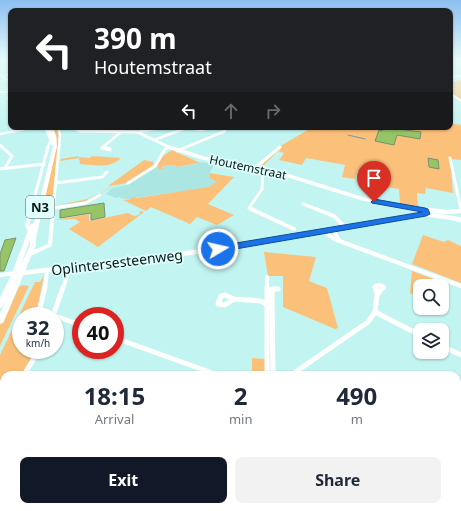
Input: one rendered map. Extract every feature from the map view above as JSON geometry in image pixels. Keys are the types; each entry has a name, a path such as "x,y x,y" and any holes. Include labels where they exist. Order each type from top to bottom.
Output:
{"main road":[{"name":"N3","path":"0,321 18,273 30,231 36,216 53,145 47,130"},
{"name":"N3","path":"0,305 29,254 54,146 54,136 51,130"}],"street":[{"path":"0,134 20,130"},
{"path":"29,254 50,245 60,135 59,130"},
{"name":"Houtemstraat","path":"81,130 137,132 177,150 216,161 286,174 362,199 426,212 439,217 461,211"},
{"path":"137,132 141,130"},
{"path":"154,140 181,130"},
{"path":"177,150 224,130"},
{"path":"103,147 123,131"},
{"path":"30,231 27,226 49,142 51,140"},
{"path":"0,145 12,156 5,168"},
{"path":"128,183 155,166 165,150 169,147"},
{"path":"255,168 280,147"},
{"path":"450,158 461,211"},
{"path":"0,169 44,164"},
{"path":"263,169 262,188 249,208 294,229"},
{"path":"56,183 102,177 107,172"},
{"path":"54,208 85,203 100,195"},
{"path":"303,204 334,216 346,228"},
{"name":"Oplintersesteenweg","path":"18,273 47,271 211,250 325,232 426,212"},
{"path":"38,216 53,214"},
{"path":"447,214 461,220"},
{"path":"333,230 339,240"},
{"path":"325,232 328,236 461,286"},
{"path":"57,307 70,268"},
{"path":"40,307 46,284 47,271"},
{"path":"0,275 18,273"},
{"path":"267,277 267,371"},
{"path":"273,371 272,289 278,289"},
{"path":"297,371 368,322 375,312 377,295"},
{"path":"234,299 261,301 267,305"},
{"path":"375,312 413,331"},
{"path":"124,341 207,371"},
{"path":"449,349 461,355"},
{"path":"26,371 34,359"}],"shaded area":[{"path":"453,83 461,83 461,100 453,95"},
{"path":"453,124 461,125 461,160 450,159 453,193 426,188 425,194 417,193 418,207 400,204 399,189 372,185 375,175 357,171 355,179 342,177 345,165 306,158 302,165 279,160 284,153 278,151 262,167 259,167 277,150 275,149 308,130 453,130"},
{"path":"54,130 58,130 59,143 51,212 48,214 41,213 57,139"},
{"path":"172,150 199,163 176,167 174,165 163,166 162,168 164,169 159,169 157,166 163,156"},
{"path":"78,156 90,158 92,156 121,158 112,164 102,166 80,164 79,158 60,161 61,159"},
{"path":"144,160 154,162 152,165 156,162 152,167 126,183 111,187 89,201 110,187 120,184 108,186"},
{"path":"198,162 214,164 209,174 210,178 216,180 216,183 205,188 128,200 118,197 116,198 106,194 112,188 127,185 157,167 163,169 163,166 174,165 176,167 198,164"},
{"path":"209,173 234,177 208,204 234,215 217,225 197,217 190,224 151,207 146,211 123,200 129,200 132,197 137,198 208,187 217,182 210,178"},
{"path":"100,193 89,201 57,205 88,199"},
{"path":"140,211 144,212 98,247 69,229 80,222 75,219 55,220 89,214 89,221 128,213 134,216 139,215"},
{"path":"423,235 444,242 448,240 461,246 461,283 412,264"},
{"path":"264,252 316,257 309,281 327,288 338,328 335,329 283,307 283,276 268,276"},
{"path":"412,271 434,279 413,279 413,294 410,293"},
{"path":"44,275 38,307 23,307 35,282 40,282"},
{"path":"23,285 29,286 19,307 12,307 12,321 0,346 0,324 7,314 19,287"},
{"path":"12,330 12,359 31,359 23,371 0,371 0,355"},
{"path":"252,358 265,359 265,371 252,371"}],"building":[{"path":"379,130 406,130 421,132 420,139 397,135 394,145 375,141"},
{"path":"428,158 438,160 439,169 429,167"},
{"path":"104,203 105,217 91,220 91,213 60,218 60,210"},
{"path":"16,238 4,271 0,271 0,254 5,240"}],"waterway":[{"path":"348,135 365,139"}],"route":[{"path":"218,249 426,214 425,211 422,210 374,202"}]}
